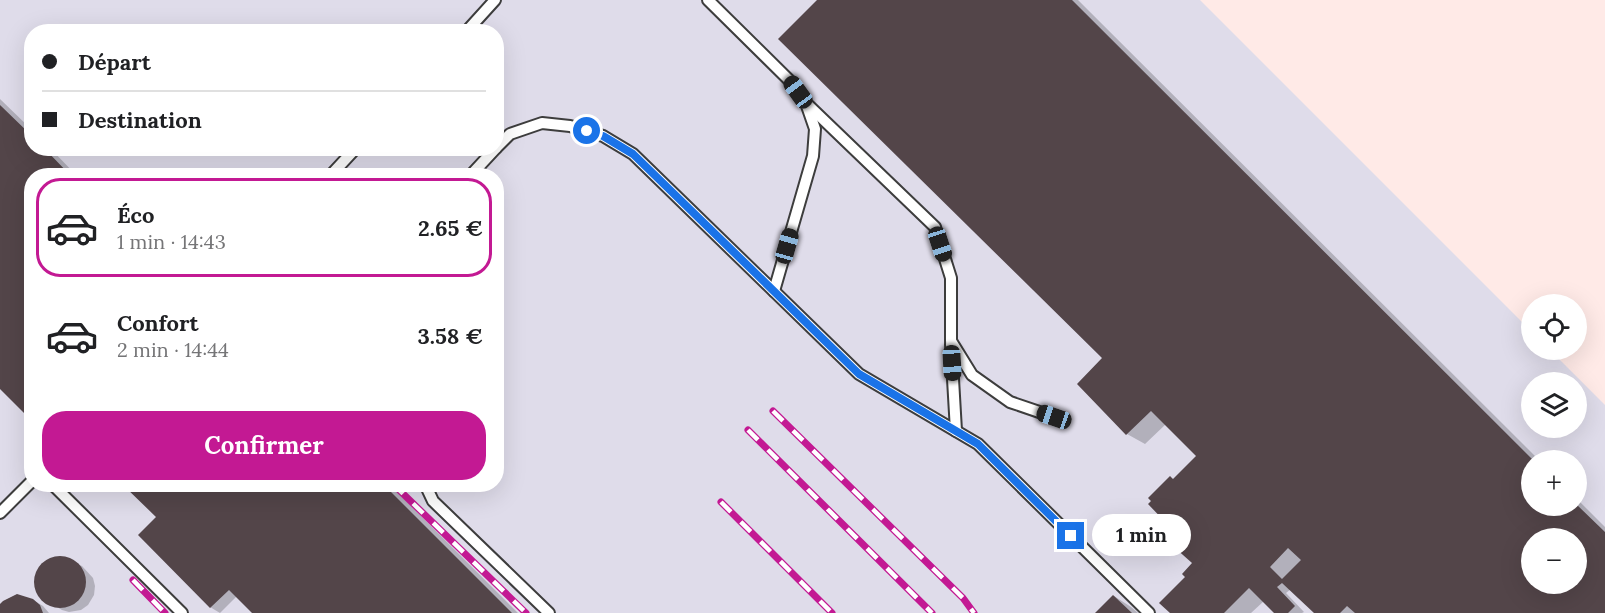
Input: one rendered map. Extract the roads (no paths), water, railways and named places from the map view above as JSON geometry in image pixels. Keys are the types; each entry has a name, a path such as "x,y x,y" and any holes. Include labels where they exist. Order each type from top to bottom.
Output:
{"lane":[{"path":"473,24 495,0"},
{"path":"708,0 789,80 806,103 935,227 951,279 951,341 956,431"},
{"path":"774,291 813,156 815,129 806,103"},
{"path":"504,140 510,134 542,123 570,126 603,136 633,154 859,374 978,444 1149,613"},
{"path":"337,168 348,156"},
{"path":"477,168 489,156"},
{"path":"951,341 972,375 1010,402 1054,417"},
{"path":"0,513 24,489"},
{"path":"60,492 182,613"},
{"path":"429,492 433,501 549,613"}],"railway":[{"path":"773,411 963,598 974,613"},
{"path":"748,430 932,613"},
{"path":"401,492 526,613"},
{"path":"721,502 832,613"},
{"path":"133,580 165,613"}]}
